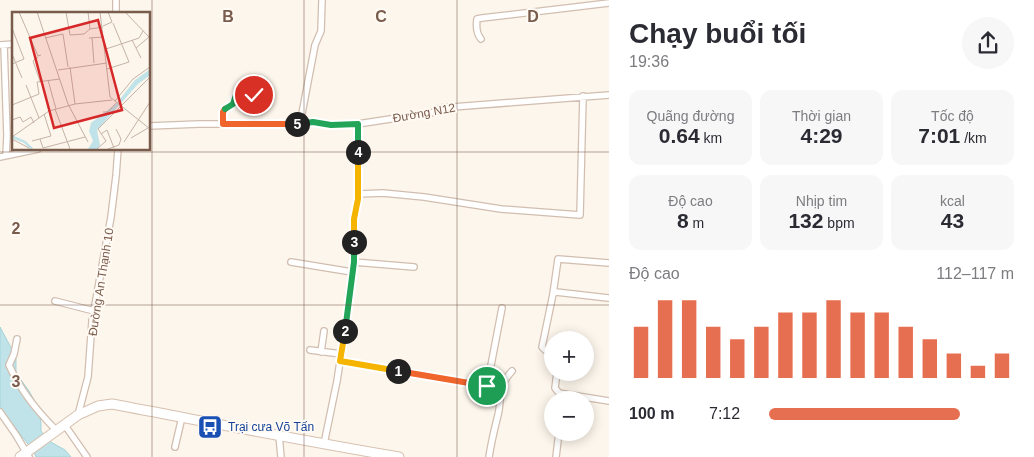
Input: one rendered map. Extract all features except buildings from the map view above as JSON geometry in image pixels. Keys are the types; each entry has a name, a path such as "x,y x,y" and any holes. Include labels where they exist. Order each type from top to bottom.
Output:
{"main road":[{"path":"26,454 78,415 98,406 112,404 399,457"}],"street":[{"path":"300,124 315,45 321,30 322,0"},
{"path":"481,39 478,36 476,26 477,20 482,18 609,3"},
{"path":"2,45 6,99 3,156 33,150"},
{"path":"223,124 223,112 233,104 236,95 254,95"},
{"name":"Đường N12","path":"150,126 300,124 313,122 331,125 358,124 436,112 440,108 609,95"},
{"path":"358,194 424,196 510,210 580,215 583,96"},
{"path":"324,444 340,361 354,262 354,219 358,199 358,124"},
{"name":"Đường An Thạnh 10","path":"78,415 88,377 94,311 111,217 118,150"},
{"path":"545,331 558,259 609,264"},
{"path":"291,262 352,272"},
{"path":"354,262 414,266"},
{"path":"553,294 556,292 608,298"},
{"path":"55,301 94,311"},
{"path":"487,386 502,308"},
{"path":"321,352 324,331"},
{"path":"544,337 542,347 544,349"},
{"path":"17,338 14,354 9,365 19,384 53,432"},
{"path":"310,350 341,354"},
{"path":"340,361 501,388"},
{"path":"488,457 494,427 498,418 501,388 506,377 512,371"},
{"path":"594,400 609,401"},
{"path":"0,412 26,454"},
{"path":"175,447 182,417"},
{"path":"64,424 87,457"},
{"path":"279,435 281,457"},
{"path":"556,457 559,441"}],"water":[{"path":"0,327 16,357 16,373 38,407 41,431 49,441 65,450 71,457 36,457 0,408"}],"place":[{"name":"Trại cưa Võ Tấn","path":"210,427"}],"route":[{"path":"254,95 236,95 233,104 223,112 223,124 313,122 331,125 358,124 358,199 354,219 354,262 340,361 487,386"}]}
